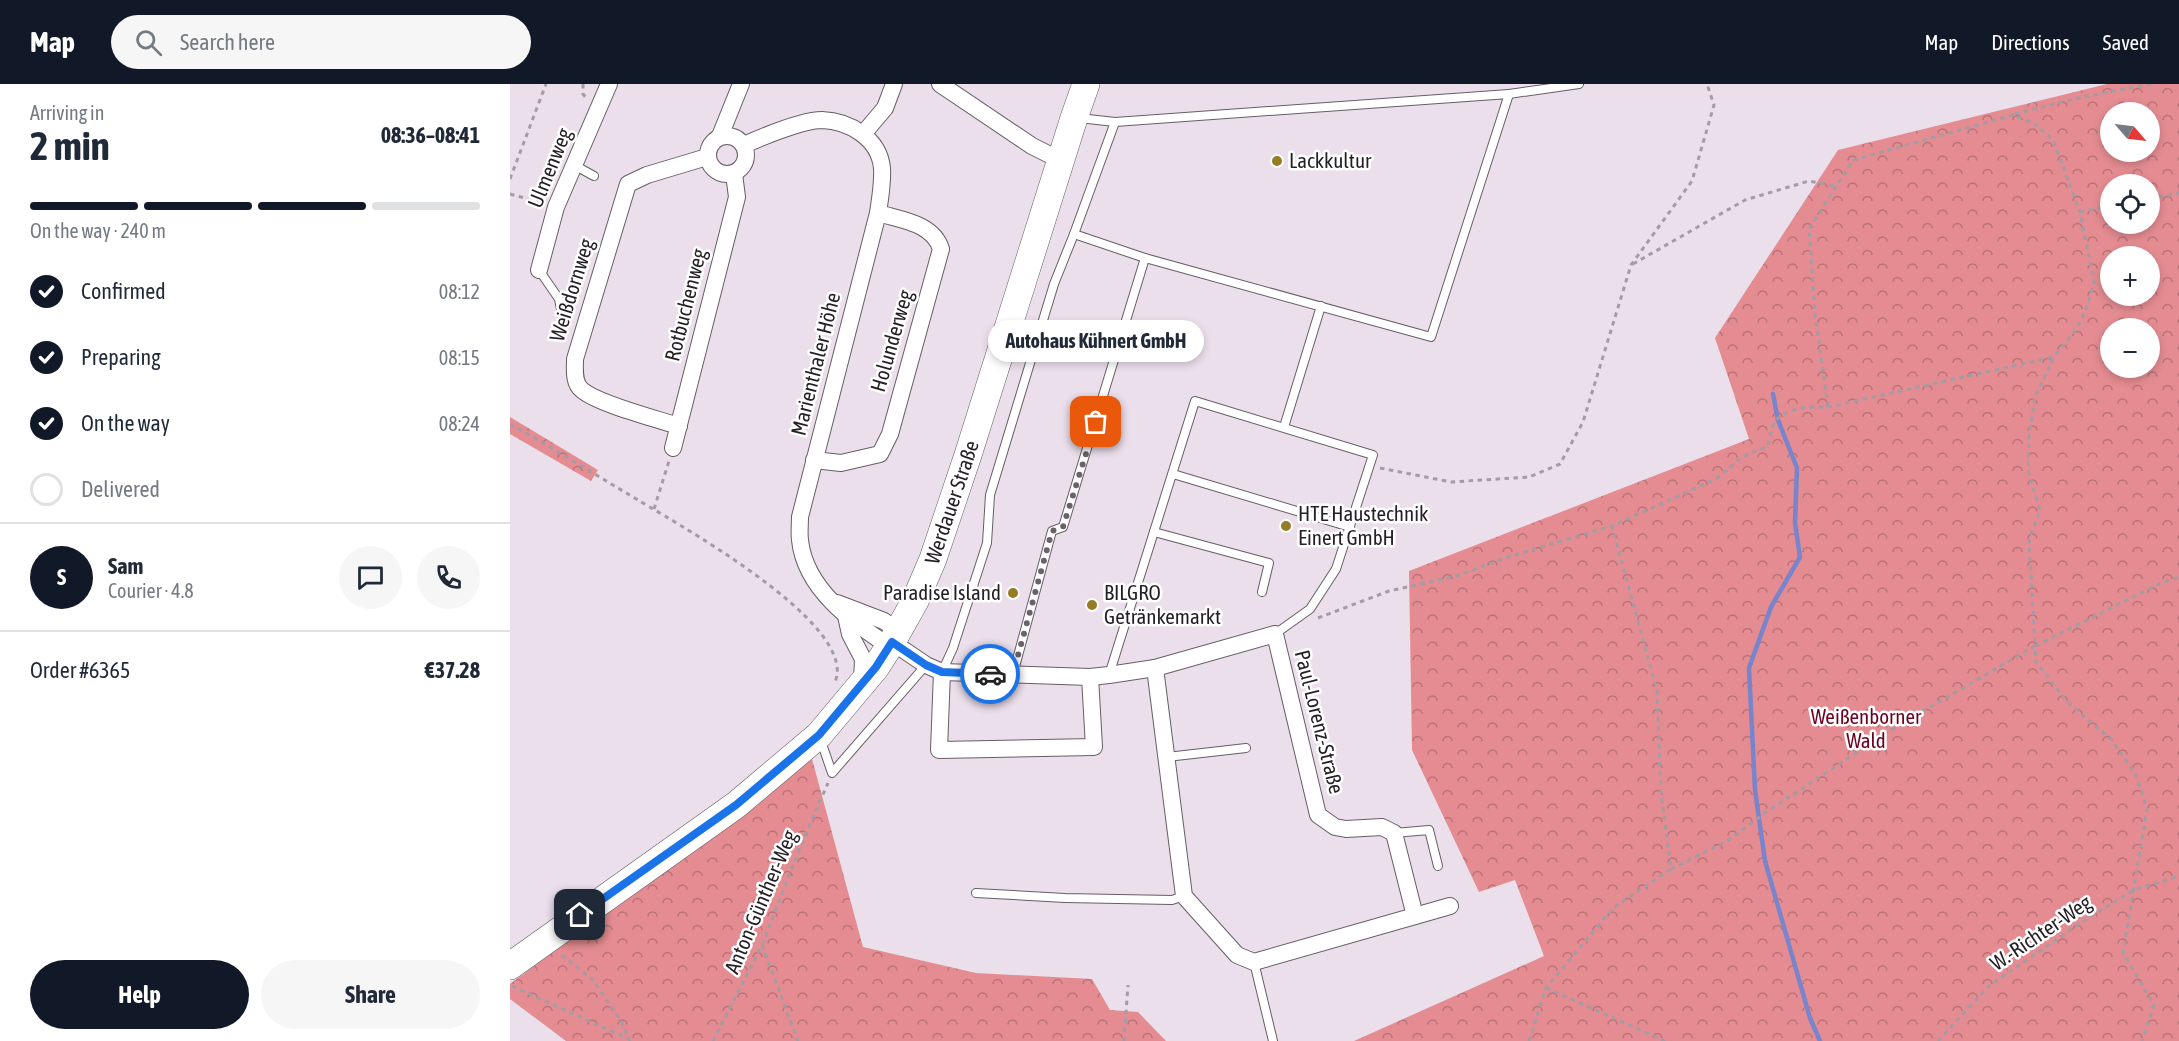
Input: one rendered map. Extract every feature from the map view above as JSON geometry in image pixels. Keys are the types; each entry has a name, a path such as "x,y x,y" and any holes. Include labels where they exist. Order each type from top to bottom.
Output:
{"main road":[{"name":"Werdauer Straße","path":"510,966 736,805 819,735 862,684 893,640 915,601 933,559 1086,84"}],"street":[{"name":"Ulmenweg","path":"538,270 556,207 609,84"},
{"path":"720,136 738,139 744,145 746,161 734,174 722,173 710,164 707,157 713,141 720,136 741,84"},
{"path":"744,145 802,124 822,120 850,126 863,134 885,108 894,84"},
{"path":"940,84 1032,146 1060,160"},
{"name":"Marienthaler Höhe","path":"863,134 876,148 882,166 878,213 800,517 800,540 804,560 821,590 846,616 893,640"},
{"name":"Weißdornweg","path":"679,426 599,399 581,389 575,377 575,359 628,184 647,175 707,157"},
{"name":"Rotbuchenweg","path":"673,448 736,197 734,174"},
{"name":"Holunderweg","path":"814,460 841,463 880,454 890,434 941,249 938,238 918,224 878,213"},
{"path":"833,602 884,621 893,640 934,669 939,750 1094,747 1090,677"},
{"name":"Marienthaler Höhe","path":"846,616 850,634 863,659 862,684"},
{"name":"Paul-Lorenz-Straße","path":"934,669 1090,677 1155,668 1275,634 1318,815 1335,827 1346,829 1382,827 1394,833"},
{"path":"1155,668 1184,896 1237,955 1254,962 1450,906"},
{"path":"1394,833 1415,915"}],"lane":[{"path":"1074,118 1115,122 1509,94 1579,84"},
{"path":"1074,234 1145,258 1431,337 1509,94"},
{"path":"819,735 832,773 953,648 987,543 990,495 1054,284 1115,122"},
{"path":"574,165 594,176"},
{"path":"1013,674 1052,531 1063,527 1145,258"},
{"path":"538,270 560,298 563,319"},
{"path":"1284,427 1322,306"},
{"path":"1109,675 1195,401 1373,455 1336,570 1310,609 1275,634"},
{"path":"1173,474 1350,527"},
{"path":"1154,532 1269,562 1262,592"},
{"path":"1167,757 1246,748"},
{"path":"1394,833 1429,830 1438,866"},
{"path":"976,893 1065,898 1172,900 1184,896"},
{"path":"1254,962 1273,1041"}],"path":[{"path":"510,179 546,84"},
{"path":"1370,466 1452,482 1529,477 1560,464 1583,422 1631,265 1692,181 1714,105 1707,84"},
{"path":"1828,407 1815,314 1809,229 1853,160 2078,98 2151,84"},
{"path":"2013,115 2034,123 2053,140 2080,212 2094,282 2078,327 2055,357 2035,397 2029,437 2028,470 2040,511 2030,539 2036,662 2067,702 2111,739 2136,775 2147,809 2123,953 2154,1005 2142,1041"},
{"path":"1631,265 1745,200 1809,180 1836,186"},
{"path":"2160,197 2179,193"},
{"path":"510,194 556,207"},
{"path":"2080,212 2100,208"},
{"path":"1317,618 1389,591 1456,576 1528,550 1612,526 1716,479 1742,457 1768,446 1774,423 1785,414 1802,407 1828,407 2055,357"},
{"path":"510,424 654,509 735,560 777,590 813,624 829,645 835,659 838,676 832,688"},
{"path":"654,509 673,448"},
{"path":"1612,526 1657,691 1660,793 1671,869"},
{"path":"1529,1041 1546,988 1613,908 1671,869 1727,841 1765,813 1889,732 2035,646 2162,583 2179,577"},
{"name":"Anton-Günther-Weg","path":"714,1041 762,945 832,773"},
{"name":"W.-Richter-Weg","path":"1938,1041 1989,986 2085,920 2134,890 2179,876"},
{"path":"545,940 593,980 621,1021 630,1040"},
{"path":"762,945 798,1041"},
{"path":"510,986 630,1040"},
{"path":"1124,1041 1128,986"},
{"path":"1546,988 1665,1041"}],"green space":[{"name":"Weißenborner Wald","path":"2107,84 2179,84 2179,1041 1354,1041 1544,956 1515,880 1479,892 1412,750 1409,571 1749,439 1715,338 1838,150"},
{"path":"510,417 598,470 591,481 510,434"},
{"path":"812,759 863,947 976,973 1092,979 1110,1010 1138,1012 1166,1041 566,1041 510,999 510,984"}],"waterway":[{"path":"1773,394 1778,420 1797,468 1795,523 1800,557 1771,607 1749,668 1755,790 1765,861 1810,1018 1820,1041"}],"way so far":[{"path":"990,674 1013,674 1052,531 1063,527 1096,422"}],"place":[{"name":"Lackkultur","path":"1277,161"},
{"name":"Autohaus Kühnert GmbH","path":"1096,422"},
{"name":"HTE Haustechnik Einert GmbH","path":"1286,526"},
{"name":"Paradise Island","path":"1013,593"},
{"name":"BILGRO Getränkemarkt","path":"1092,605"}],"route":[{"path":"580,915 736,805 819,735 876,667 892,642 926,665 942,672 990,674"}]}
